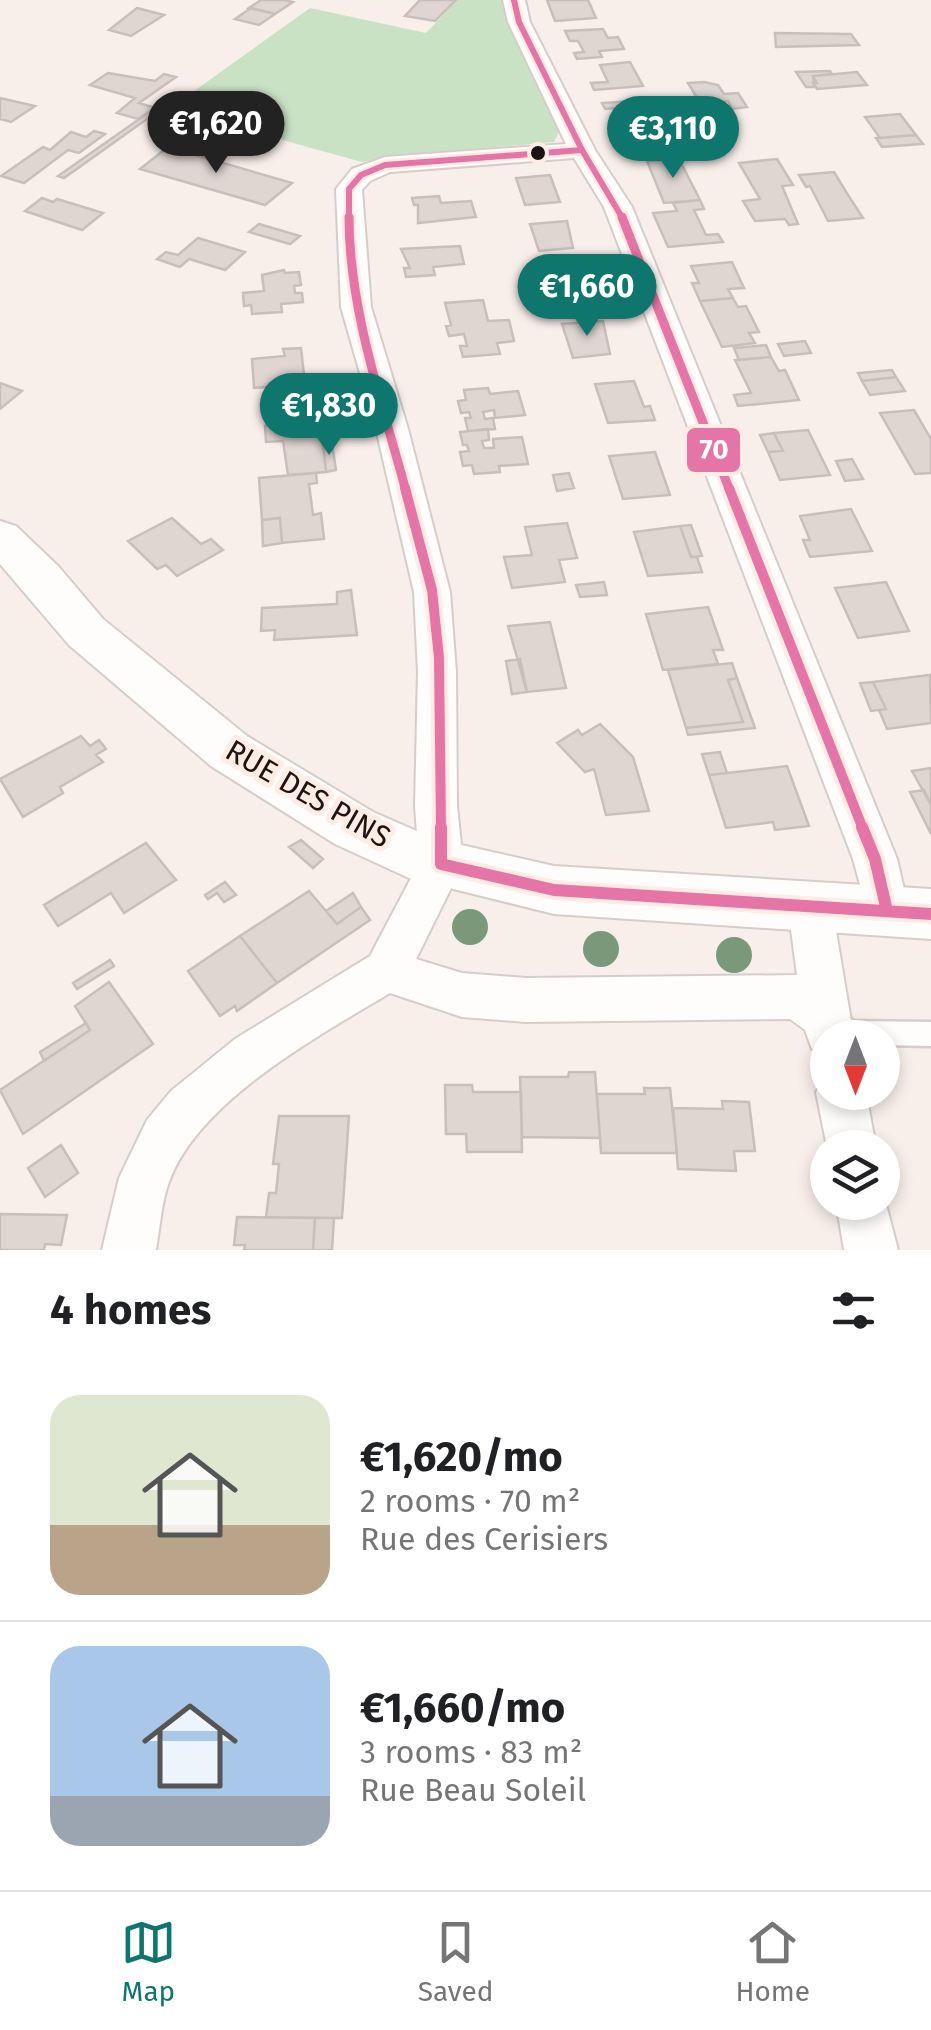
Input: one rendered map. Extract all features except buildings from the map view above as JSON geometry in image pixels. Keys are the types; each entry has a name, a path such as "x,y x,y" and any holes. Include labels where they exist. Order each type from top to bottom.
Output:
{"street":[{"path":"514,0 519,22 582,150 625,226 881,874 909,912"},
{"path":"129,1250 148,1167 191,1102 305,1019 386,971 441,864 436,806 437,672 432,592 392,429 356,307 349,189 361,175 385,165 582,150"},
{"name":"RUE DES PINS","path":"0,537 42,578 86,632 171,706 230,750 354,828 441,864 554,890 909,912"},
{"path":"810,907 827,1020"},
{"path":"386,971 462,995 494,998 798,998 820,1020"},
{"path":"865,1220 870,1250"}],"lane":[{"path":"900,1034 931,1034"}],"green space":[{"path":"457,0 504,0 512,33 560,130 554,142 362,162 169,109 310,8 426,33"}],"transit line":[{"name":"70","path":"514,0 519,22 582,150 618,207 875,859 887,911"},
{"name":"70","path":"582,150 385,165 361,175 349,189 349,240 366,341 432,590 439,658 441,864 554,890 931,914"}]}
